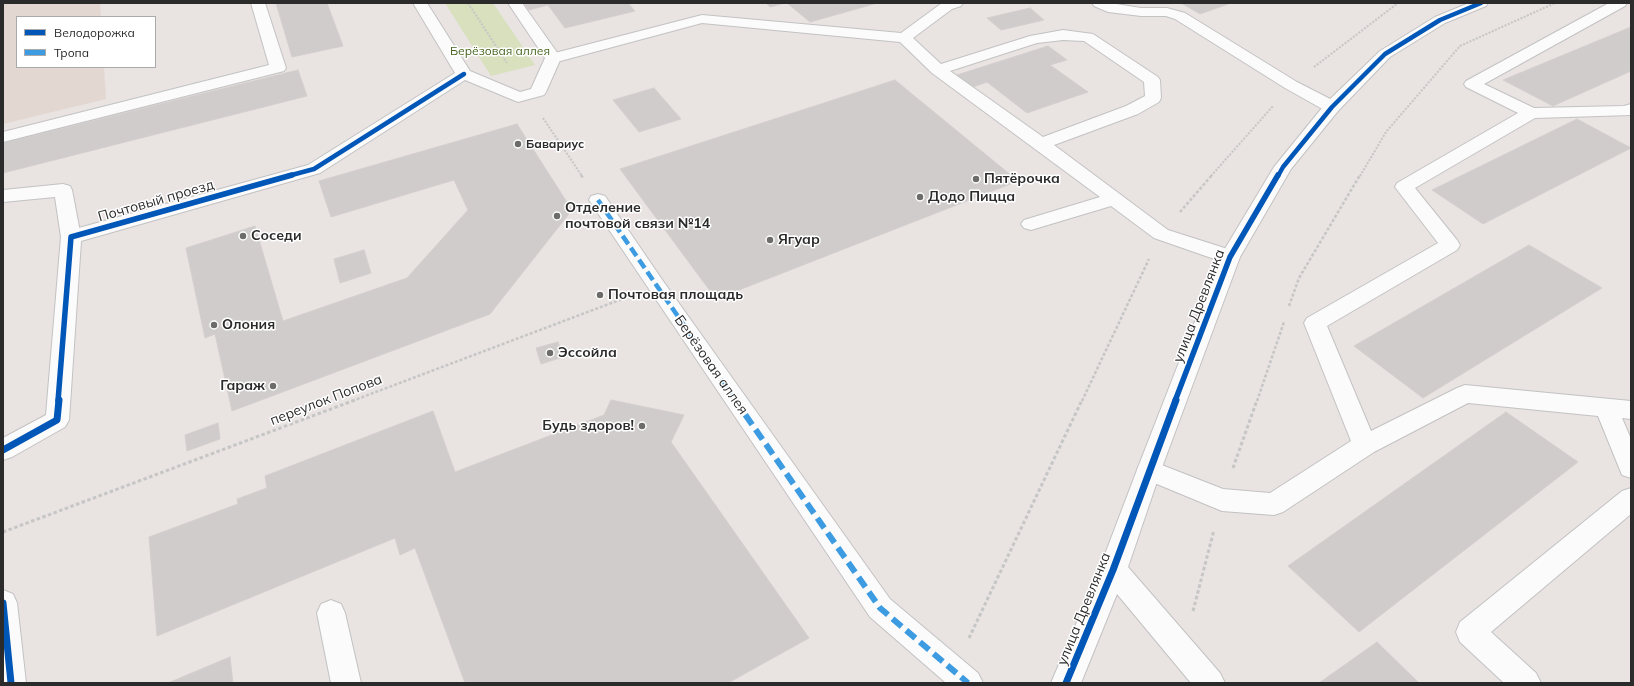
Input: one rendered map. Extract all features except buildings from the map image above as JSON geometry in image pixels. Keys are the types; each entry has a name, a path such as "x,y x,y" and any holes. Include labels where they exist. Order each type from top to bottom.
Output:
{"street":[{"path":"3,137 278,68 258,3"},
{"path":"420,3 464,74 518,97 533,93 553,58 702,19 904,38 938,70 1041,144 1161,234 1230,257"},
{"path":"515,3 553,58"},
{"path":"904,38 947,6 956,3"},
{"path":"1099,3 1108,8 1141,12 1167,12 1180,16 1291,85 1332,107"},
{"name":"улица Древлянка","path":"1066,683 1113,570 1149,470 1230,257 1283,167 1332,107 1385,54 1440,20 1481,3"},
{"path":"1620,3 1472,84 1531,113 1627,111 1631,109"},
{"path":"938,70 1035,39 1063,35 1088,37 1152,80 1153,98 1132,110 1041,144"},
{"name":"Почтовый проезд","path":"71,237 314,169 464,74"},
{"path":"1365,445 1315,323 1450,245 1404,187 1531,113"},
{"path":"3,196 63,190 71,237 57,420 3,450"},
{"path":"1031,224 1114,199"},
{"name":"Берёзовая аллея","path":"598,200 880,608 961,677"},
{"path":"1149,470 1222,500 1274,504 1365,445 1465,394 1631,410"},
{"path":"1606,407 1631,468"},
{"path":"1526,683 1470,632 1631,499"},
{"path":"1113,570 1210,683"},
{"path":"3,603 12,683"},
{"path":"331,613 346,683"}],"path":[{"path":"468,3 533,93 598,200"},
{"path":"961,677 1161,234 1291,85 1398,3"}],"shaded area":[{"path":"3,3 100,3 101,16 16,16 16,68 104,68 106,99 3,124"}],"green space":[{"name":"Берёзовая аллея","path":"445,3 493,3 535,65 491,76"}],"marked path":[{"path":"598,200 880,608 968,683"}],"cycle path":[{"path":"1066,683 1113,570 1149,470 1230,257 1283,167 1332,107 1385,54 1440,20 1481,3"},
{"path":"3,450 57,420 71,237 314,169 464,74"},
{"path":"3,603 11,683"}],"place":[{"name":"Бавариус","path":"518,144"},
{"name":"Пятёрочка","path":"976,179"},
{"name":"Додо Пицца","path":"920,197"},
{"name":"Отделение почтовой связи №14","path":"557,216"},
{"name":"Соседи","path":"243,236"},
{"name":"Ягуар","path":"770,240"},
{"name":"Почтовая площадь","path":"600,295"},
{"name":"Олония","path":"214,325"},
{"name":"Эссойла","path":"550,353"},
{"name":"Гараж","path":"273,386"},
{"name":"Будь здоров!","path":"642,426"}]}
